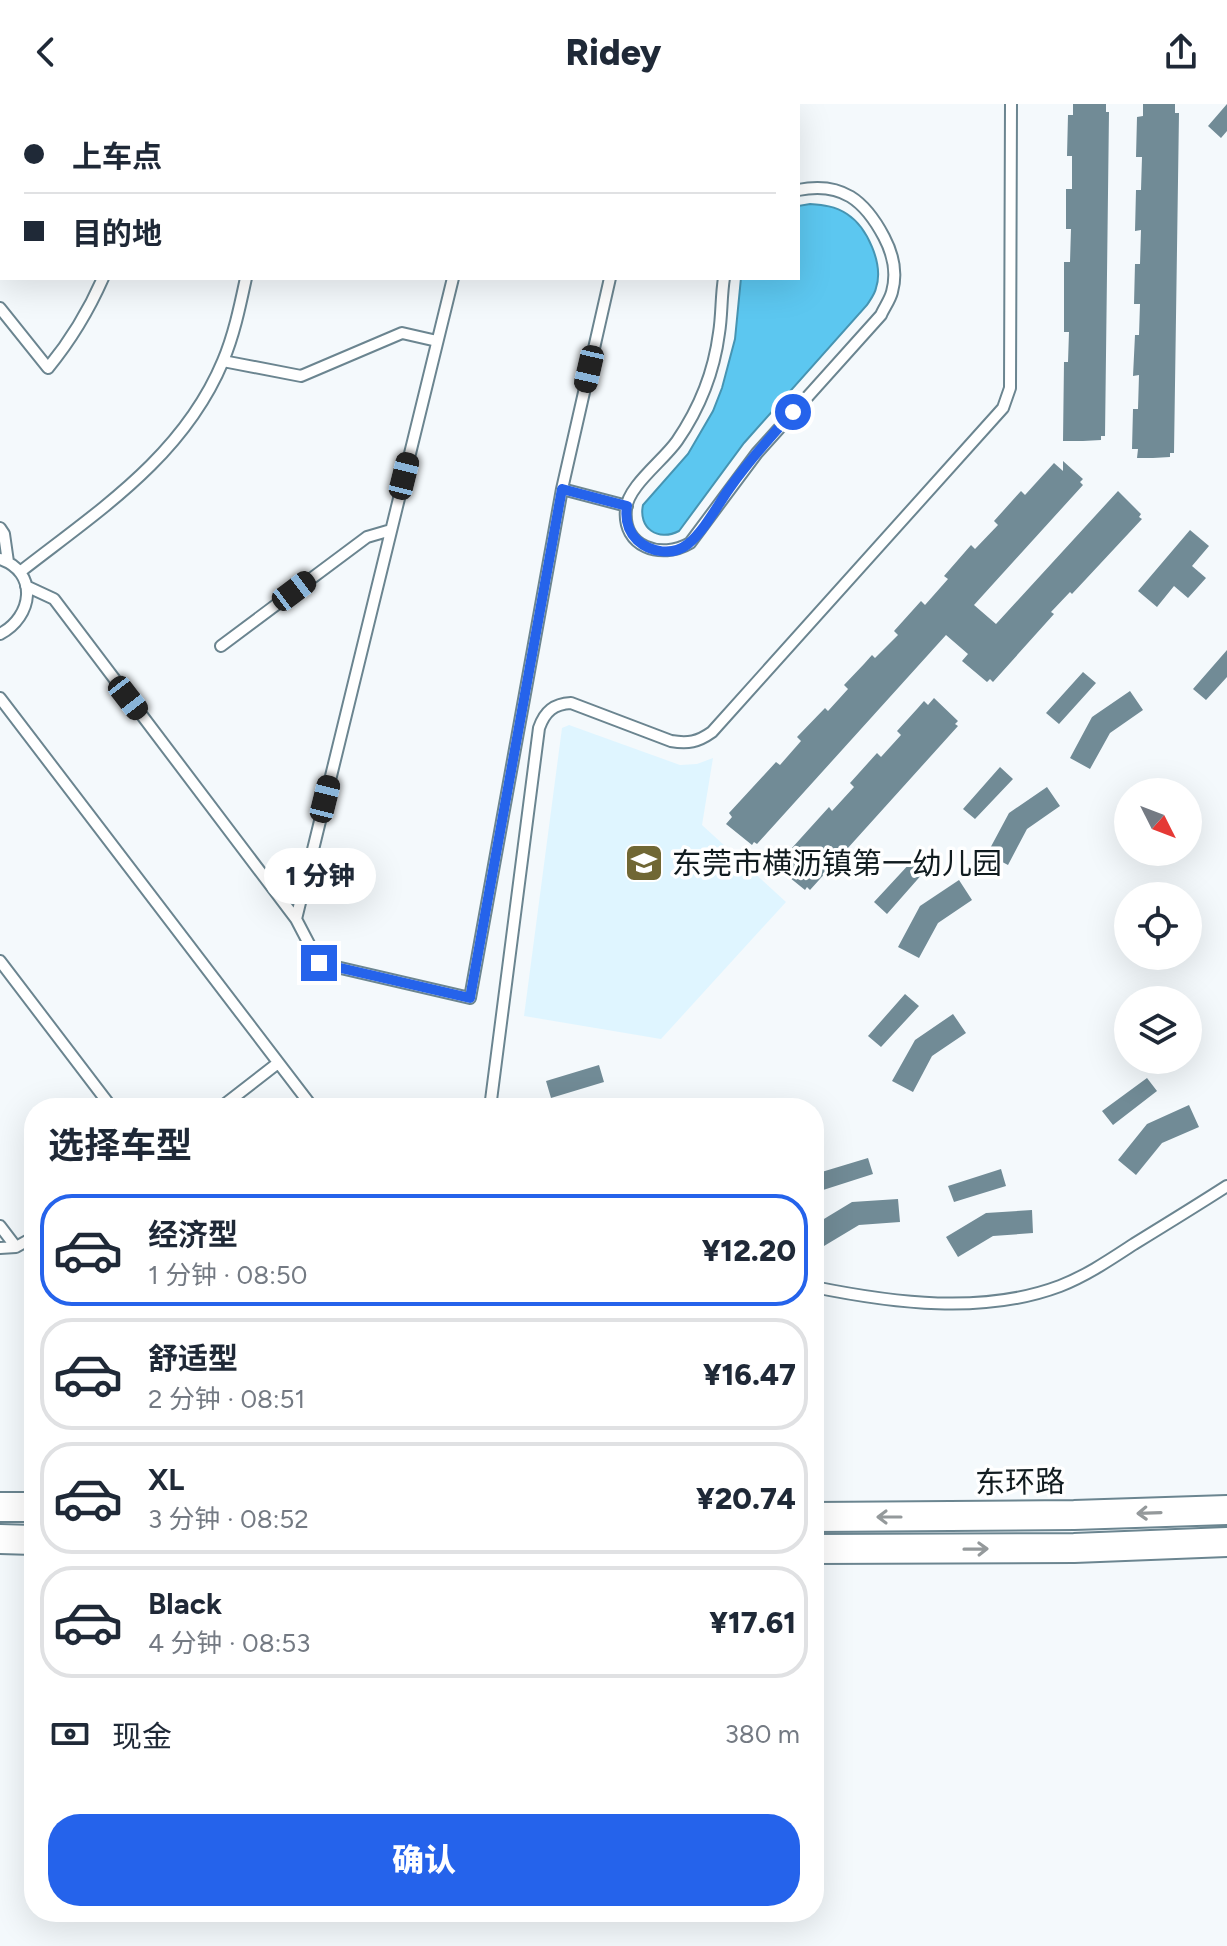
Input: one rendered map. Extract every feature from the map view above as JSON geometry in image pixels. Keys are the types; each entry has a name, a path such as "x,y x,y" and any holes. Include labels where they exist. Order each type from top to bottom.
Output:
{"main road":[{"path":"0,1507 24,1507"},
{"name":"东环路","path":"824,1517 1227,1510"},
{"path":"0,1539 24,1540"},
{"path":"824,1549 1074,1548 1227,1542"}],"lane":[{"path":"491,1098 537,743 543,717 560,704 571,703 671,741 685,744 700,741 712,732 1003,408 1010,388 1011,104"},
{"path":"724,280 719,337 698,404 675,444 634,488 627,506 627,525 633,536 653,551 678,550 690,543 757,453 881,315 892,293 895,270 889,247 870,212 852,198 832,190 809,187 800,189"},
{"path":"0,308 48,368 84,319 102,280"},
{"path":"20,572 127,489 184,431 206,397 223,361 246,280"},
{"path":"296,919 452,280"},
{"path":"26,586 54,599 296,919 319,963 470,998 562,489 610,280"},
{"path":"223,361 301,376 402,333 437,341"},
{"path":"562,489 627,506"},
{"path":"0,528 4,534 4,560 20,572 26,586 27,601 22,616 12,628 0,634"},
{"path":"221,646 367,537 391,530"},
{"path":"0,698 305,1098"},
{"path":"0,961 104,1098"},
{"path":"233,1098 278,1063"},
{"path":"824,1289 938,1302 980,1303 1022,1298 1061,1286 1099,1267 1227,1186"},
{"path":"0,1226 16,1247"},
{"path":"0,1248 16,1247 24,1243"}],"shaded area":[{"name":"东莞市横沥镇第一幼儿园","path":"569,725 680,765 697,764 713,758 702,825 786,902 661,1039 524,1016 562,728"}],"water":[{"path":"824,205 838,209 861,228 876,257 878,278 875,292 867,305 744,443 679,531 657,534 644,520 643,505 688,454 713,411 735,339 741,280 800,280 800,206"}],"building":[{"path":"1073,104 1106,104 1106,112 1109,112 1105,436 1101,436 1101,440 1063,441 1064,362 1068,362 1069,332 1064,332 1064,262 1070,262 1071,229 1066,229 1066,189 1072,189 1072,156 1067,156 1068,115 1073,115"},
{"path":"1143,104 1175,104 1175,113 1179,113 1174,453 1170,453 1170,457 1153,458 1137,458 1138,449 1132,449 1133,409 1138,409 1139,375 1133,376 1140,304 1134,304 1135,264 1140,264 1141,230 1135,231 1136,190 1141,190 1142,157 1136,157 1137,117 1143,116"},
{"path":"1227,104 1227,131 1221,138 1208,126"},
{"path":"1063,461 1083,479 1080,482 1083,485 974,605 996,624 1118,491 1141,514 1139,517 1142,519 1072,594 1070,592 1051,612 1054,614 993,682 990,679 987,682 962,661 968,654 946,635 757,844 754,842 752,845 726,824 732,817 729,813 776,762 780,765 801,741 797,737 848,689 844,685 872,655 875,658 898,635 894,631 921,601 925,605 948,579 944,576 971,545 975,549 998,525 994,521 1021,491 1025,495 1054,463 1063,471"},
{"path":"1190,530 1209,546 1192,566 1206,578 1188,598 1174,586 1157,607 1138,591"},
{"path":"1227,650 1227,677 1206,700 1193,689"},
{"path":"1083,672 1096,683 1059,724 1046,713"},
{"path":"1130,691 1143,710 1110,733 1090,769 1070,758 1092,717"},
{"path":"934,698 958,721 955,724 958,726 810,890 807,887 805,890 779,869 785,862 782,859 829,807 832,811 854,787 850,783 877,753 881,757 901,735 897,731 924,701 928,705"},
{"path":"1000,767 1013,779 975,819 963,809"},
{"path":"1047,787 1060,806 1027,829 1008,865 987,854 1009,813"},
{"path":"912,861 924,872 887,914 874,902"},
{"path":"959,880 972,900 938,923 919,958 898,947 920,906"},
{"path":"905,994 919,1006 881,1047 868,1036"},
{"path":"953,1014 966,1033 932,1056 913,1092 892,1081 915,1040"},
{"path":"599,1065 604,1082 551,1098 546,1081"},
{"path":"1147,1078 1157,1091 1113,1125 1102,1111"},
{"path":"1189,1105 1199,1127 1162,1143 1136,1175 1118,1160 1147,1124"},
{"path":"868,1158 873,1174 824,1190 824,1171"},
{"path":"1001,1169 1006,1186 954,1202 948,1186"},
{"path":"898,1199 900,1222 859,1225 824,1246 824,1219 852,1202"},
{"path":"1032,1210 1033,1233 993,1236 958,1257 946,1237 986,1213"}],"place":[{"name":"东莞市横沥镇第一幼儿园","path":"644,863"}],"route":[{"path":"319,963 470,998 562,489 627,506 627,525 642,545 653,551 678,550 690,543 734,482 793,412"}]}
